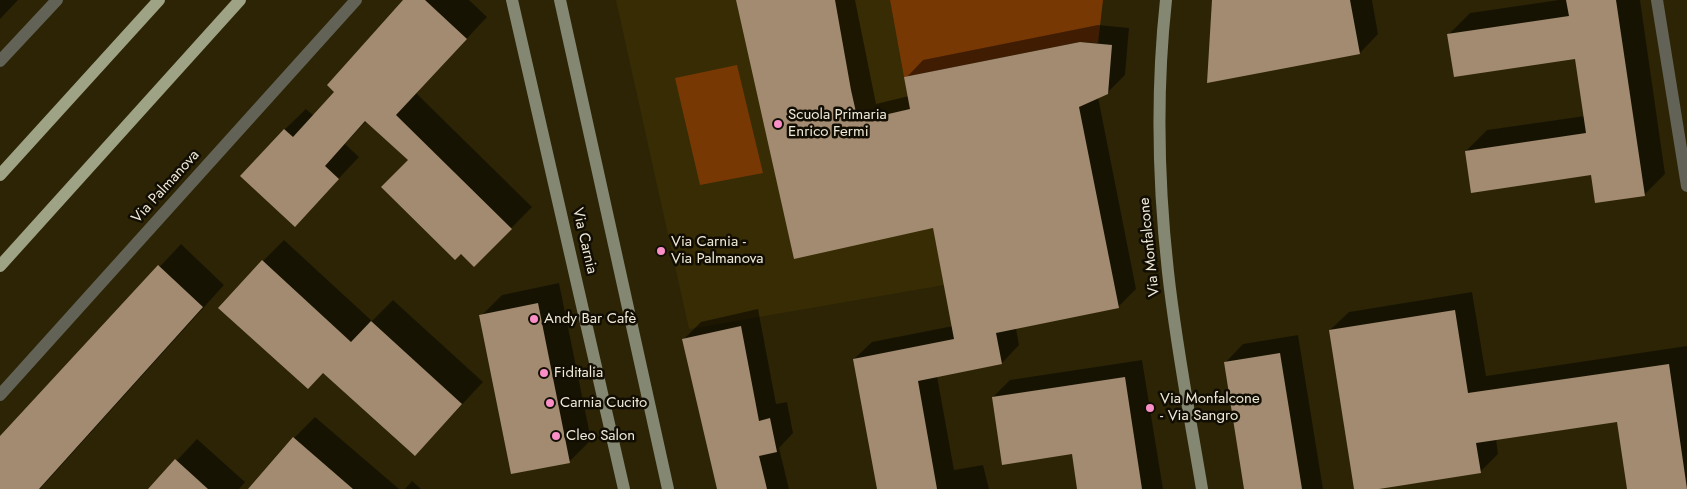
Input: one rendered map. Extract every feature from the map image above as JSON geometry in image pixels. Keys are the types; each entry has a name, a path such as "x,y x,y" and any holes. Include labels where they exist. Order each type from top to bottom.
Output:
{"main road":[{"path":"0,175 159,0"},
{"path":"0,266 240,0"}],"street":[{"path":"0,61 56,0"},
{"name":"Via Palmanova","path":"0,395 356,0"},
{"name":"Via Carnia","path":"512,0 624,489"},
{"name":"Via Carnia","path":"560,0 668,489"},
{"name":"Via Monfalcone","path":"1166,0 1159,88 1160,161 1164,225 1174,315 1202,489"},
{"path":"1657,0 1687,186"}],"shaded area":[{"name":"Scuola Primaria Enrico Fermi","path":"616,0 890,0 944,285 689,329"},
{"path":"890,0 1103,0 1098,43 1080,42 904,77"},
{"path":"737,65 763,173 700,185 675,78"}],"building":[{"path":"403,0 425,0 467,39 396,115 512,229 474,267 461,254 455,260 381,187 408,160 365,121 325,166 339,179 295,227 240,176 284,129 293,137 334,92 327,85"},
{"path":"736,0 835,0 858,121 910,109 904,77 1080,42 1112,45 1108,94 1079,107 1119,308 996,333 1002,364 918,381 937,489 877,489 853,359 954,339 933,228 794,259"},
{"path":"1212,0 1350,0 1360,54 1207,83"},
{"path":"1566,0 1616,0 1645,196 1595,203 1591,175 1471,193 1465,151 1586,133 1575,59 1454,77 1447,34 1569,16"},
{"path":"262,260 351,342 371,321 462,404 415,456 323,373 308,389 218,308"},
{"path":"158,265 203,307 39,489 0,489 0,436"},
{"path":"538,303 570,463 511,474 479,315"},
{"path":"1455,310 1468,393 1669,364 1687,489 1627,489 1617,422 1476,443 1481,473 1379,489 1354,489 1329,330"},
{"path":"741,326 759,421 770,418 777,452 759,456 767,489 717,489 682,339"},
{"path":"1280,353 1302,489 1244,489 1224,362"},
{"path":"1125,377 1142,489 1077,489 1072,454 1002,465 992,397"},
{"path":"293,437 353,489 248,489"},
{"path":"175,459 208,489 148,489"}],"place":[{"name":"Scuola Primaria Enrico Fermi","path":"778,124"},
{"name":"Via Carnia - Via Palmanova","path":"661,251"},
{"name":"Andy Bar Cafè","path":"534,319"},
{"name":"Fiditalia","path":"544,373"},
{"name":"Carnia Cucito","path":"550,403"},
{"name":"Via Monfalcone - Via Sangro","path":"1150,408"},
{"name":"Cleo Salon","path":"556,436"}]}
